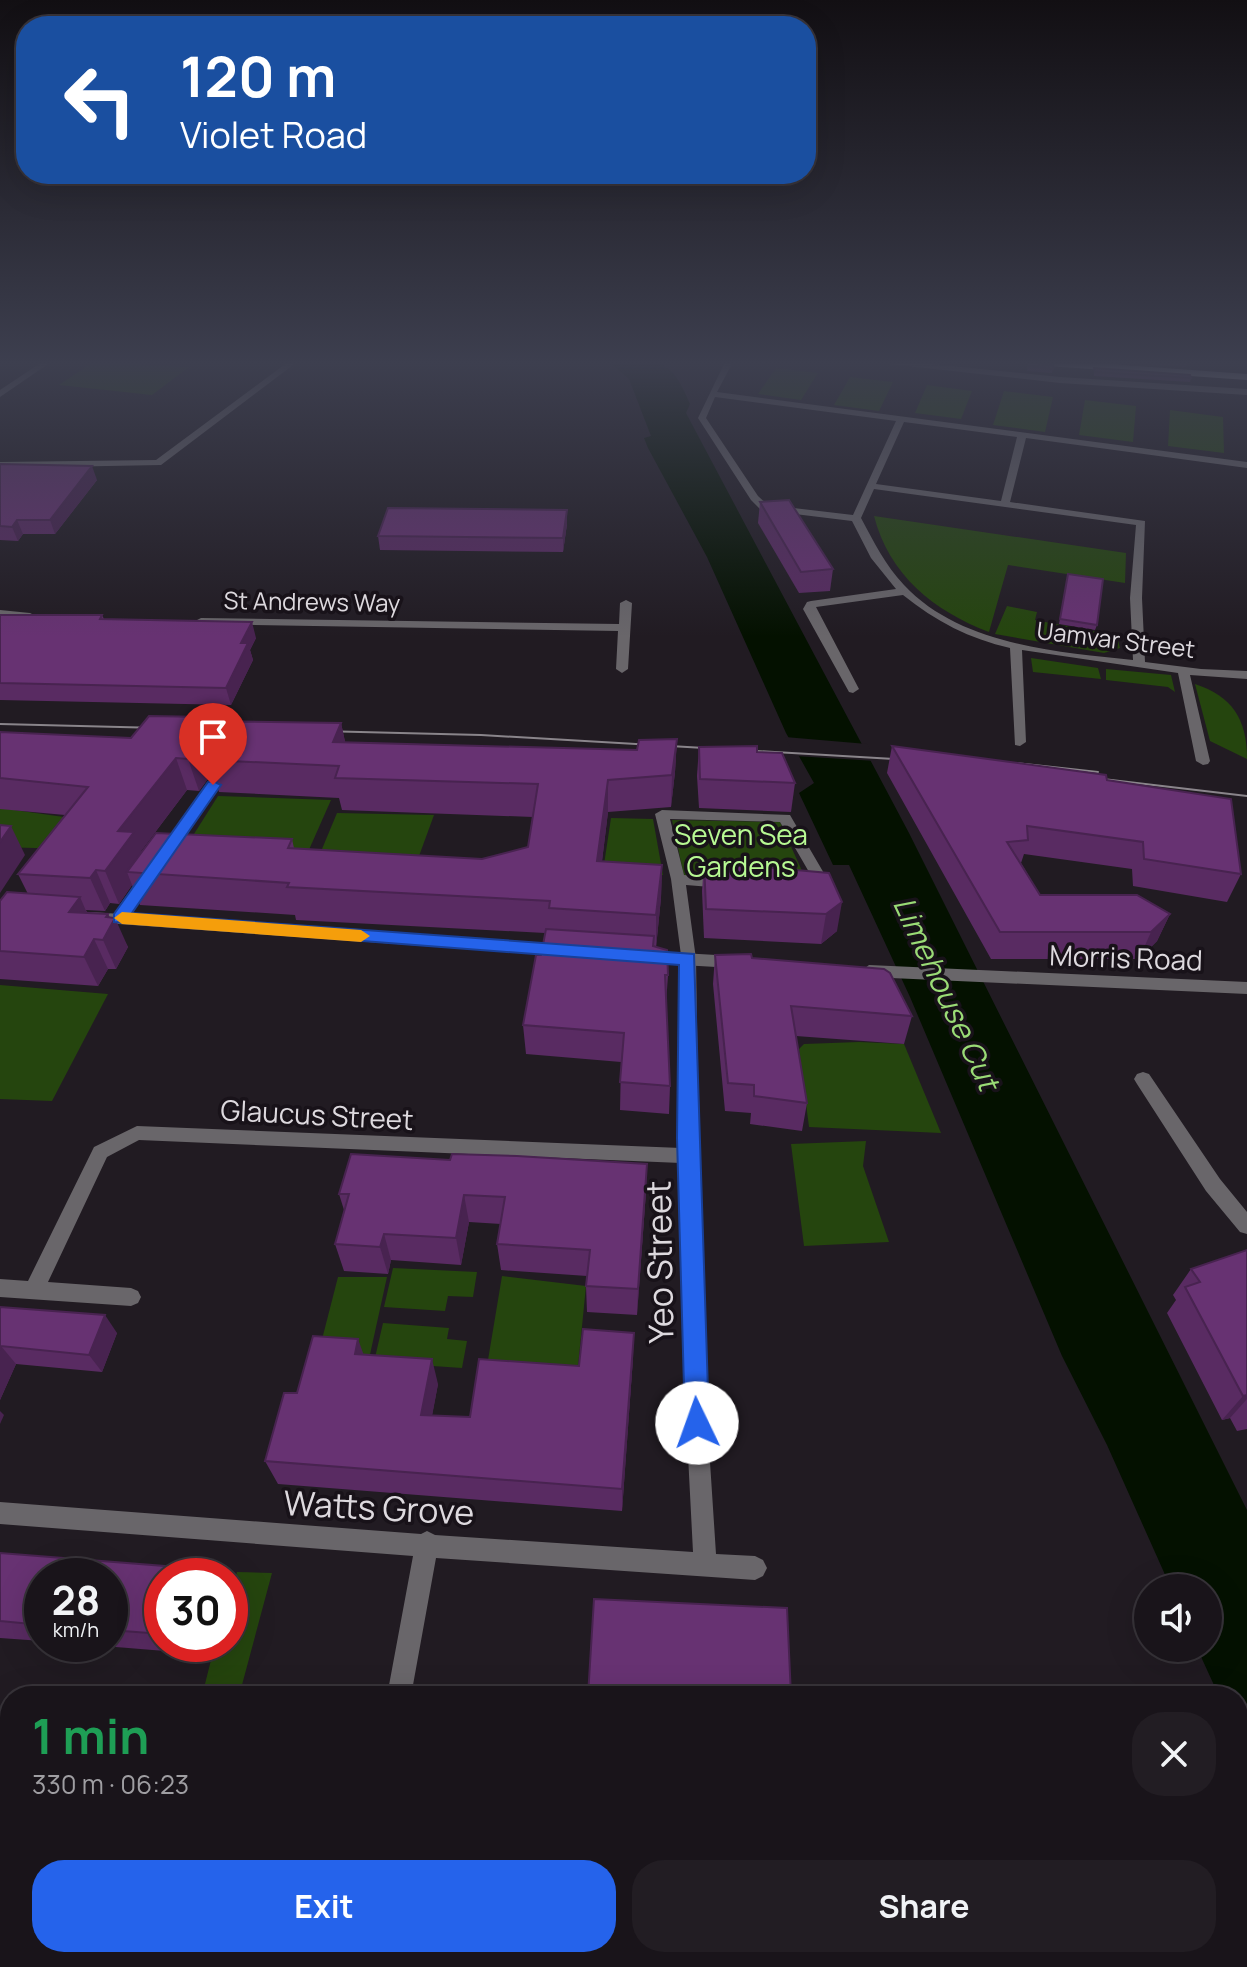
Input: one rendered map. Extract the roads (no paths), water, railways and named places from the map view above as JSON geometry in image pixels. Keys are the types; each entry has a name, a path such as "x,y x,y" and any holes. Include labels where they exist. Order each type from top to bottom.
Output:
{"street":[{"path":"0,465 158,463 170,454"},
{"path":"725,454 754,498 765,508 856,518 886,454"},
{"path":"1005,504 1018,454"},
{"path":"1160,454 1247,465"},
{"path":"872,486 1141,523 1136,598 1139,664"},
{"name":"Uamvar Street","path":"856,518 863,536 902,592 933,615 975,635 1060,657 1247,675"},
{"path":"853,689 809,609 811,604 902,592"},
{"path":"622,669 626,603"},
{"path":"0,613 49,617"},
{"name":"St Andrews Way","path":"187,621 624,628"},
{"path":"1016,648 1020,742"},
{"path":"1183,669 1203,761"},
{"path":"120,918 238,760 210,760"},
{"path":"688,959 678,879 662,814 785,818 828,893 813,892"},
{"path":"678,879 738,885"},
{"path":"72,916 575,951"},
{"path":"622,955 750,963"},
{"name":"Yeo Street","path":"688,959 692,1339 705,1563"},
{"name":"Morris Road","path":"867,971 1247,988"},
{"path":"1143,1079 1213,1185 1247,1226"},
{"name":"Glaucus Street","path":"34,1290 100,1152 137,1133 689,1156"},
{"path":"0,1288 131,1297"},
{"name":"Watts Grove","path":"0,1513 755,1568"},
{"path":"401,1686 427,1543"}],"water":[{"name":"Limehouse Cut","path":"651,454 708,454 909,833 1247,1510 1247,1686 1214,1686 1203,1662 1222,1662 1222,1574 1165,1574 1107,1445 1062,1356 910,997 849,865 833,865 799,793 814,783 786,733 707,557"}],"tram line":[{"path":"0,724 160,728"},
{"path":"320,731 481,735 911,760"},
{"path":"1015,763 1098,772"},
{"path":"1086,777 1247,796"}],"park label":[{"name":"Seven Sea Gardens","path":"741,850"}]}
